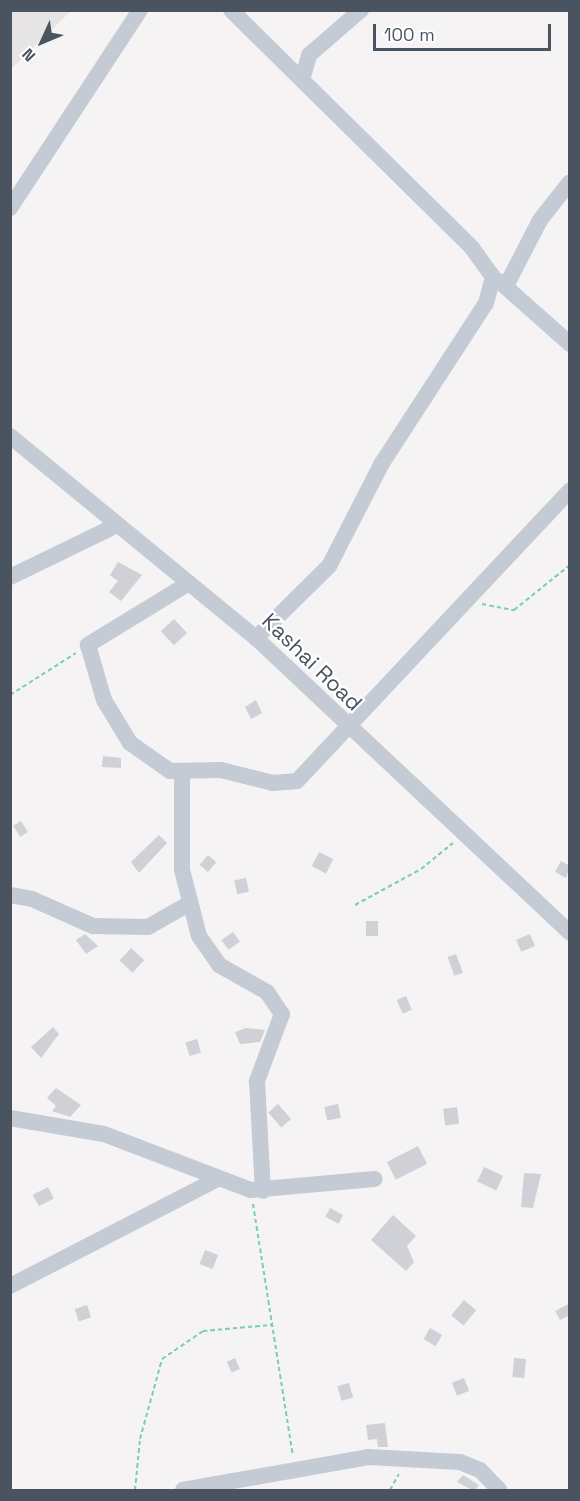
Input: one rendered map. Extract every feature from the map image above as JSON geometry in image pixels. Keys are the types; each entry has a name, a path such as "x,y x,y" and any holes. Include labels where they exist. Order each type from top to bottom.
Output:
{"street":[{"path":"10,208 140,10"},
{"path":"231,10 472,248 500,281 570,344"},
{"path":"302,80 309,55 361,10"},
{"path":"256,638 329,566 382,463 540,220 570,183"},
{"name":"Kashai Road","path":"10,436 256,638 350,730 570,933"},
{"path":"189,583 88,645 92,670 121,730 151,760 182,773 220,770 273,783 297,781 350,730 458,604 570,490"},
{"path":"10,578 117,525"},
{"path":"182,773 182,870 190,903 207,952 234,978 275,999 282,1014 257,1081 257,1191"},
{"path":"10,895 32,898 93,927 148,927 190,903"},
{"path":"10,1118 104,1134 215,1180 257,1191 375,1179"},
{"path":"10,1286 215,1180"},
{"path":"183,1491 295,1474 368,1456 406,1457 470,1464 499,1491"}],"path":[{"path":"458,604 514,610 570,565"},
{"path":"10,695 88,645"},
{"path":"355,905 421,869 464,834"},
{"path":"257,1191 272,1325 295,1474"},
{"path":"135,1491 140,1438 162,1359 203,1331 272,1325"},
{"path":"390,1491 406,1457"}],"shaded area":[{"path":"11,10 71,10 71,11 11,69"}],"building":[{"path":"118,562 142,575 121,601 109,592 118,581 110,575"},
{"path":"174,619 187,633 174,645 161,631"},
{"path":"256,700 262,713 251,719 245,707"},
{"path":"103,756 121,758 121,768 102,767"},
{"path":"21,821 28,832 20,837 13,826"},
{"path":"159,835 167,843 139,873 131,862"},
{"path":"319,852 333,859 326,874 312,866"},
{"path":"208,855 216,862 208,872 199,865"},
{"path":"561,861 570,866 566,878 555,872"},
{"path":"246,878 249,892 237,894 234,880"},
{"path":"366,921 378,921 378,936 366,936"},
{"path":"233,932 240,942 228,950 222,940"},
{"path":"85,934 98,946 86,954 76,940"},
{"path":"530,934 535,946 521,952 516,940"},
{"path":"131,948 144,960 133,973 119,960"},
{"path":"456,954 463,973 454,976 448,957"},
{"path":"406,996 412,1010 403,1014 397,1000"},
{"path":"53,1027 59,1034 41,1058 31,1047"},
{"path":"246,1028 265,1030 260,1042 240,1044 235,1032"},
{"path":"197,1039 201,1052 190,1056 186,1043"},
{"path":"56,1088 81,1105 70,1117 52,1111 56,1106 47,1098"},
{"path":"278,1104 291,1119 281,1128 268,1113"},
{"path":"338,1104 341,1118 327,1121 324,1107"},
{"path":"457,1107 459,1124 445,1126 443,1109"},
{"path":"418,1146 427,1164 396,1180 387,1162"},
{"path":"484,1167 503,1176 496,1190 477,1182"},
{"path":"524,1173 541,1174 533,1208 521,1207"},
{"path":"48,1187 54,1199 39,1206 33,1195"},
{"path":"330,1208 343,1215 339,1224 325,1217"},
{"path":"393,1215 416,1236 407,1246 414,1262 406,1271 371,1240"},
{"path":"205,1250 218,1255 213,1269 200,1264"},
{"path":"464,1300 476,1310 463,1326 451,1315"},
{"path":"570,1303 570,1315 560,1320 555,1311"},
{"path":"87,1305 91,1317 79,1321 75,1309"},
{"path":"430,1328 442,1335 436,1346 424,1339"},
{"path":"235,1358 240,1369 232,1373 227,1362"},
{"path":"514,1358 526,1359 524,1378 512,1377"},
{"path":"464,1378 469,1391 457,1396 452,1383"},
{"path":"349,1383 353,1397 342,1401 337,1386"},
{"path":"385,1423 388,1447 378,1447 377,1439 368,1440 366,1425"},
{"path":"463,1475 479,1485 474,1491 457,1482"}]}
